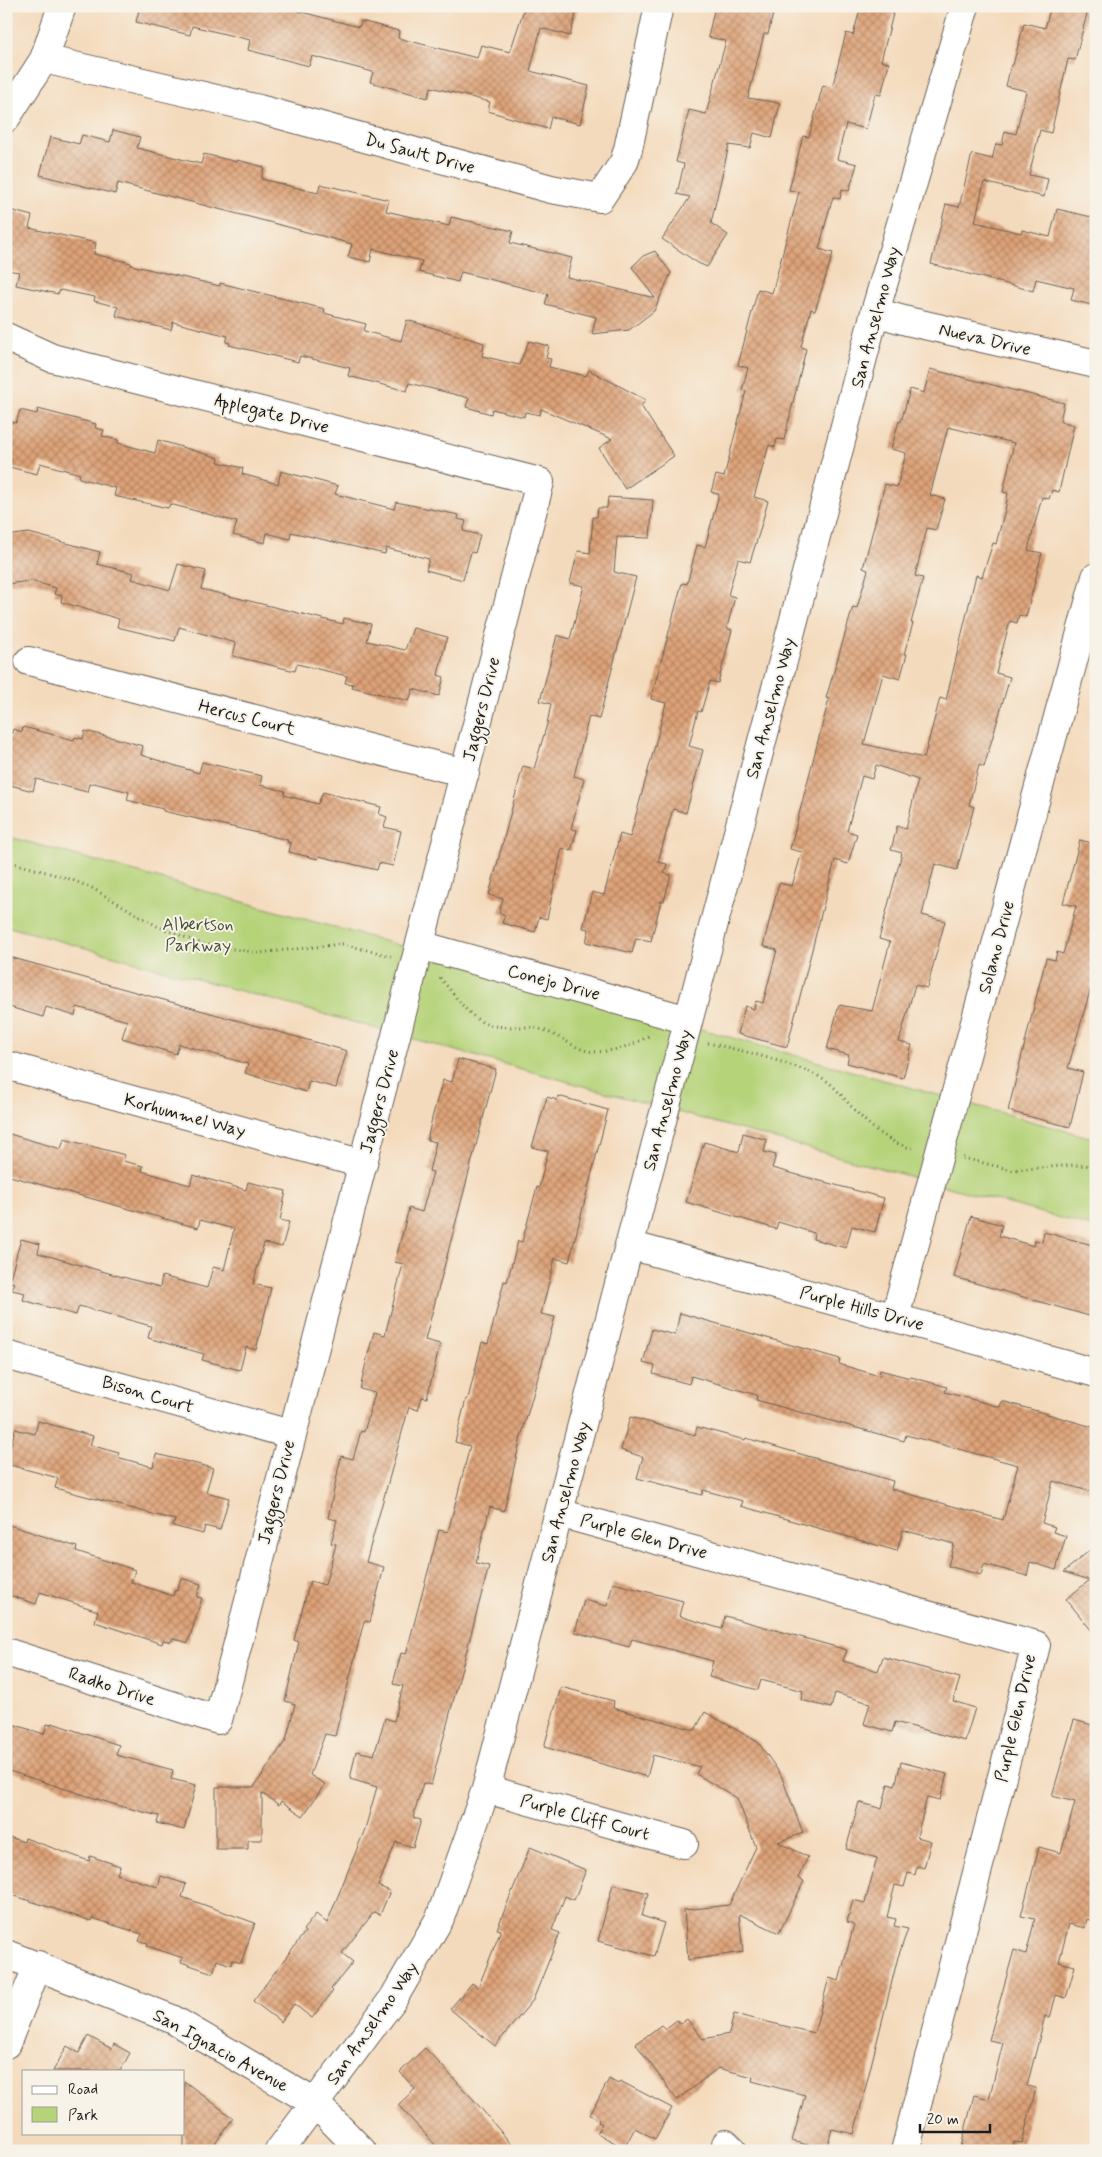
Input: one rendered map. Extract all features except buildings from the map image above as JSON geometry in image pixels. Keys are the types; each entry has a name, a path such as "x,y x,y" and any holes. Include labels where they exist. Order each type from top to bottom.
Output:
{"street":[{"path":"6,118 44,59 62,6"},
{"name":"Du Sault Drive","path":"44,59 259,109 551,189 600,198 624,162 628,149 659,6"},
{"name":"San Anselmo Way","path":"278,2151 393,1999 440,1918 486,1790 875,312 965,6"},
{"name":"Nueva Drive","path":"875,312 1096,364"},
{"name":"Applegate Drive","path":"6,337 52,358 540,482"},
{"name":"Jaggers Drive","path":"218,1720 290,1434 363,1164 540,482"},
{"name":"Solano Drive","path":"895,1317 1096,577"},
{"name":"Hercus Court","path":"29,661 465,772"},
{"name":"Conejo Drive","path":"417,956 685,1029"},
{"name":"Korhummel Way","path":"6,1065 363,1164"},
{"name":"Purple Hills Drive","path":"629,1245 1096,1373"},
{"name":"Bison Court","path":"6,1354 290,1434"},
{"name":"Purple Glen Drive","path":"559,1513 1036,1645 905,2151"},
{"name":"Radko Drive","path":"6,1652 218,1720"},
{"name":"Purple Cliff Court","path":"486,1790 684,1844"},
{"name":"San Ignacio Avenue","path":"6,1954 172,2019 315,2103 362,2151"},
{"path":"6,2044 38,1965"}],"path":[{"path":"6,861 66,878 112,898 157,926 202,944 259,953 342,944 398,958 417,956 442,979 457,1001 488,1025 541,1029 556,1035 578,1048 594,1052 627,1046 651,1034 685,1029 712,1044 786,1065 823,1079 836,1089 861,1117 883,1136 912,1149 1012,1170 1074,1165 1096,1166"}],"green space":[{"name":"Albertson Parkway","path":"6,836 1096,1139 1096,1228 6,926"}]}
